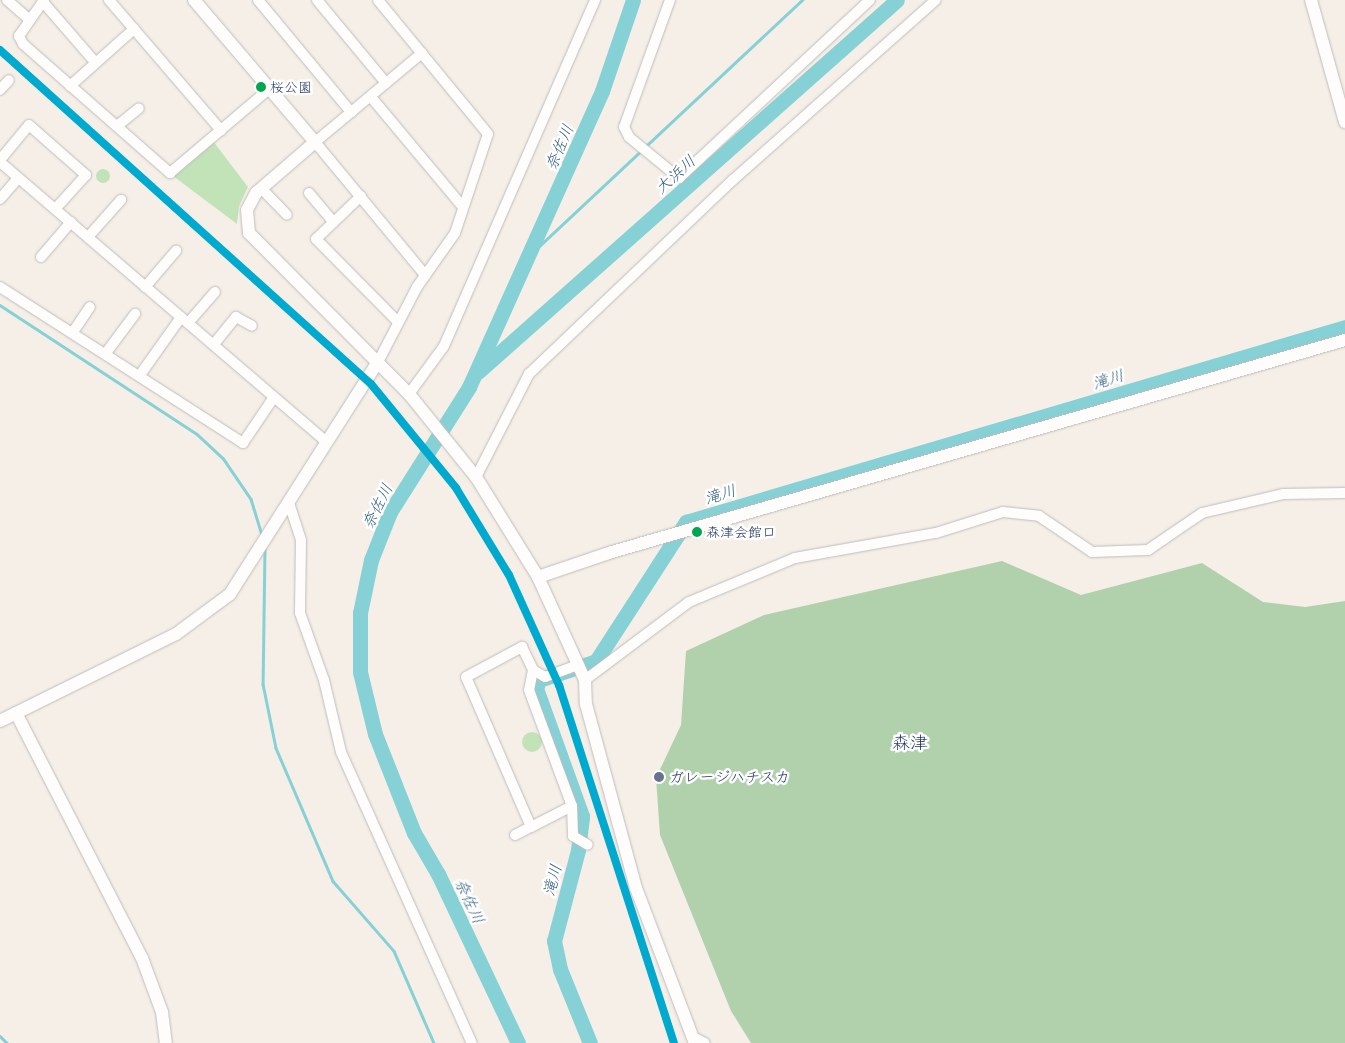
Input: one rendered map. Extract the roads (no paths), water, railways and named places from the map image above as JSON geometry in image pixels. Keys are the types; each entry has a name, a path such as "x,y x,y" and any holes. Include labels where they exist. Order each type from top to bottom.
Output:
{"street":[{"path":"7,0 30,20"},
{"path":"109,0 221,130"},
{"path":"194,0 268,90 361,196 425,275"},
{"path":"258,0 351,112"},
{"path":"317,0 386,83"},
{"path":"0,721 176,634 230,594 378,362 425,275 450,242 488,134 378,0"},
{"path":"409,394 444,346 595,0"},
{"path":"670,0 624,127 629,137 678,178 870,0"},
{"path":"476,477 529,374 733,180 936,0"},
{"path":"1311,0 1345,122"},
{"path":"95,62 43,1 19,36 23,44 170,173 268,90"},
{"path":"70,86 134,29"},
{"path":"422,53 261,188 247,210 248,233 409,394 476,477 538,577 585,680 586,704 636,888 694,1040 705,1043"},
{"path":"0,90 9,80"},
{"path":"371,97 463,207"},
{"path":"117,126 139,108"},
{"path":"56,208 86,175 29,125 0,161 326,441"},
{"path":"0,199 18,178"},
{"path":"261,188 286,215"},
{"path":"309,193 333,222"},
{"path":"361,196 316,240 398,322"},
{"path":"88,238 121,200"},
{"path":"41,256 71,222"},
{"path":"145,286 176,251"},
{"path":"0,287 106,353 243,443 274,397"},
{"path":"140,375 185,320 215,292"},
{"path":"73,332 90,307"},
{"path":"106,353 135,314"},
{"path":"214,344 236,317 252,326"},
{"path":"538,577 612,552 1345,340"},
{"path":"585,680 688,602 795,558 936,533 1003,512 1039,516 1092,552 1148,550 1202,513 1283,494 1345,493"},
{"path":"286,507 301,540 300,613 324,680 341,752 472,1043"},
{"path":"530,827 466,677 522,647 534,670 545,676 578,665"},
{"path":"534,670 529,690 572,806 573,836 588,846"},
{"path":"16,713 142,958 162,1012 166,1043"},
{"path":"515,835 572,806"}],"waterway":[{"name":"奈佐川","path":"518,1043 438,874 414,833 375,734 360,672 360,613 371,560 390,512 469,387 602,91 633,0"},
{"path":"646,146 802,0"},
{"name":"大浜川","path":"478,372 897,0"},
{"path":"534,251 642,150"},
{"path":"0,305 197,434 223,458 251,499 262,536"},
{"name":"滝川","path":"590,1043 560,969 554,941 578,850 582,816 536,688 539,680 596,661 686,522 1345,327"},
{"path":"265,548 263,684 276,748 333,881 394,951 434,1043"},
{"path":"0,1036 7,1043"}],"place":[{"name":"桜公園","path":"261,87"},
{"name":"森津会館口","path":"697,532"},
{"name":"ガレージハチスカ","path":"659,777"}],"district":[{"name":"森津","path":"910,742"}]}
